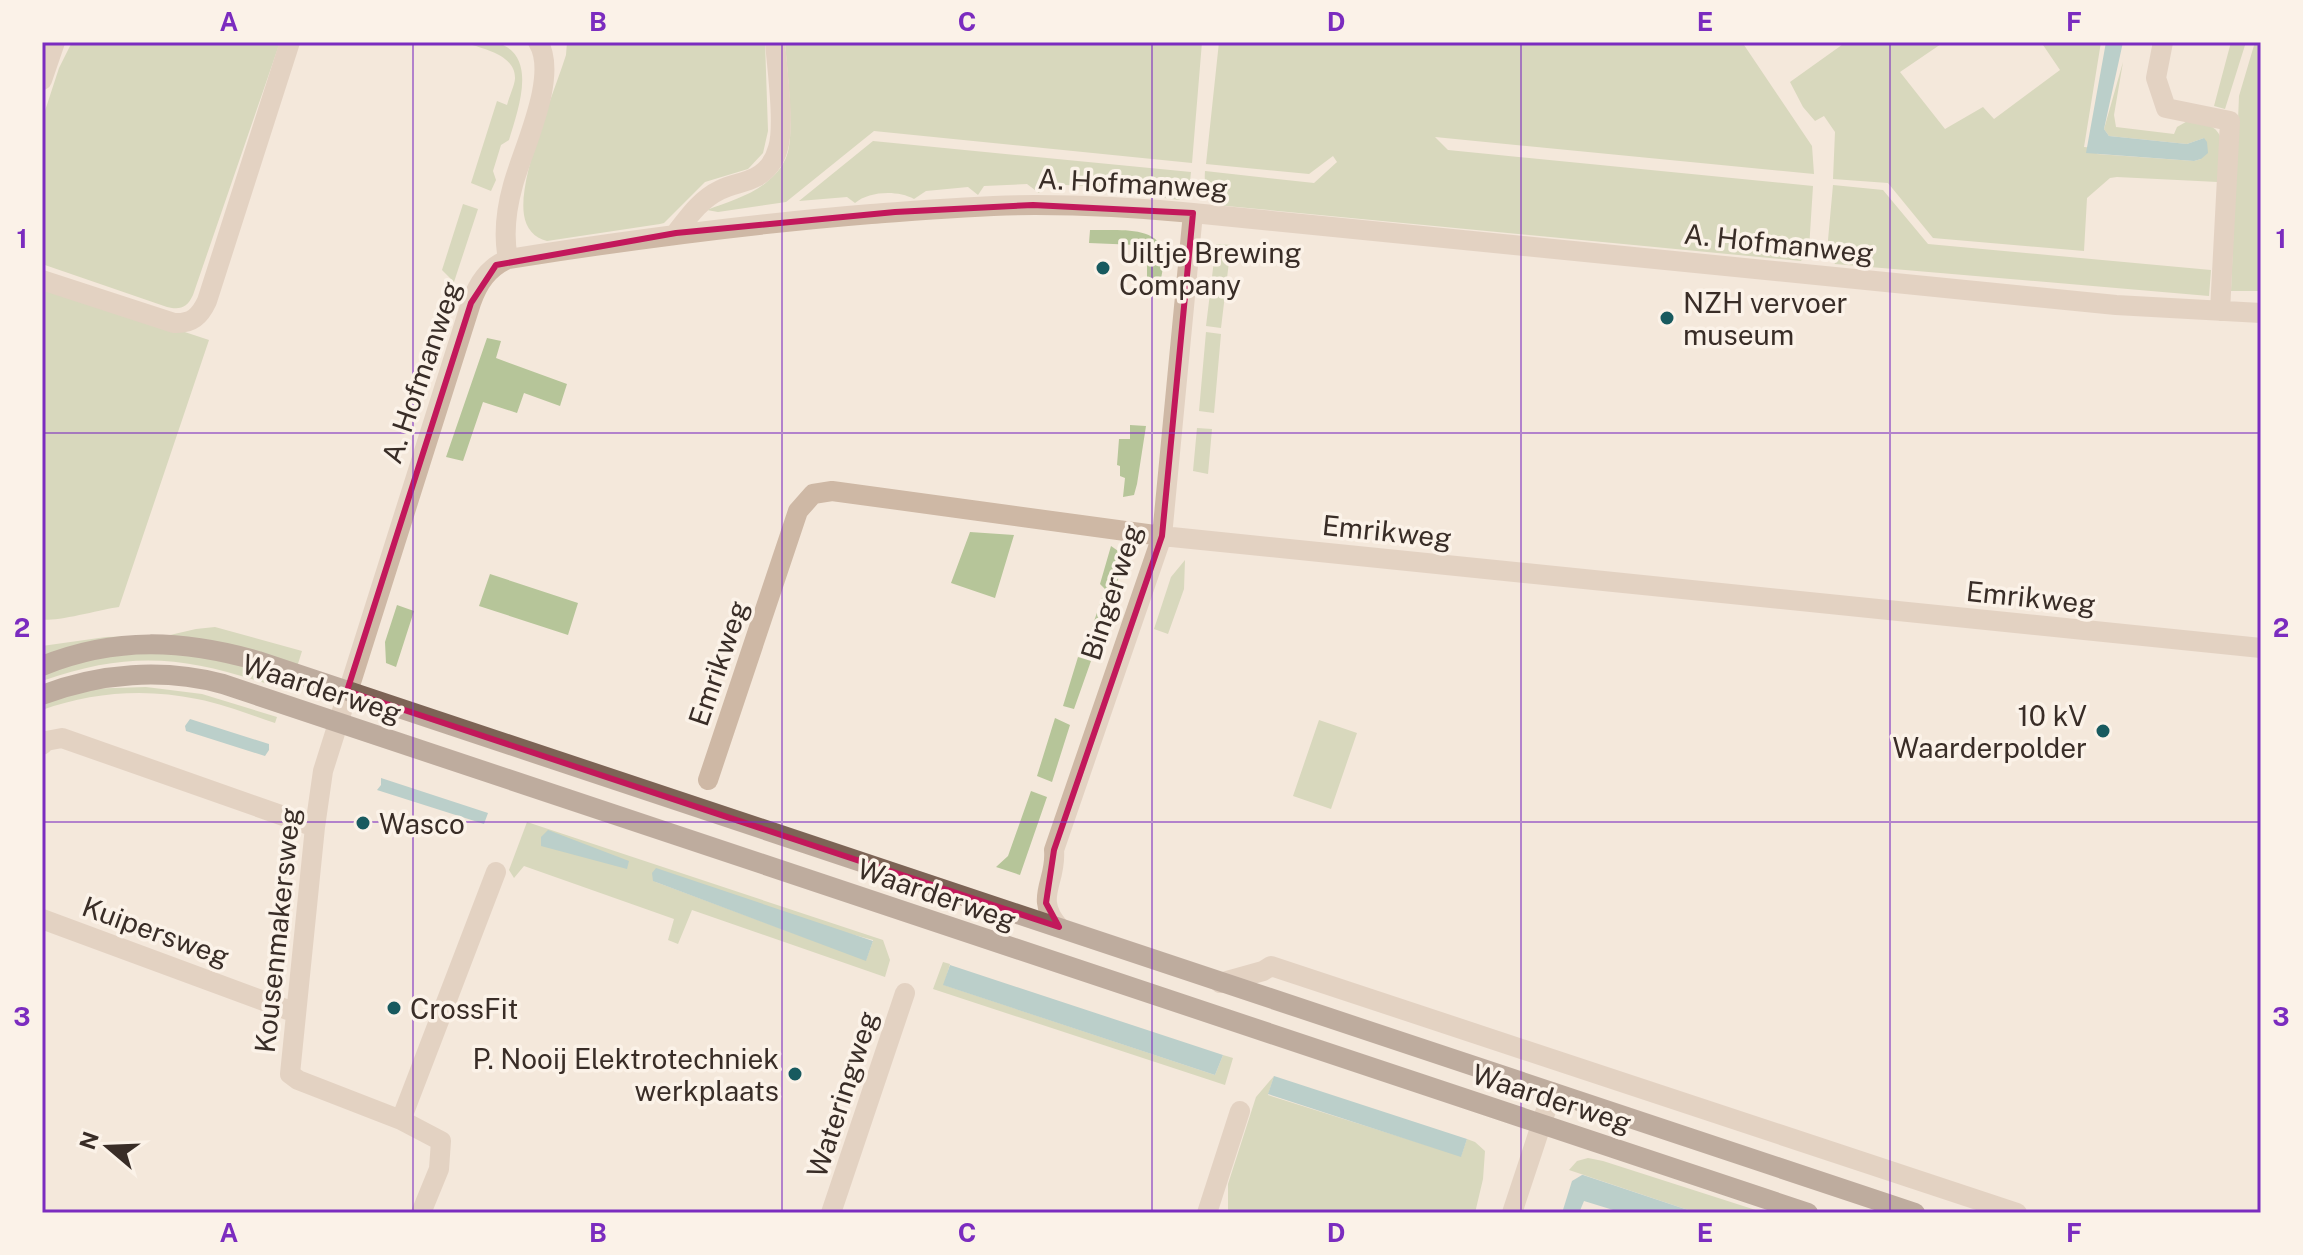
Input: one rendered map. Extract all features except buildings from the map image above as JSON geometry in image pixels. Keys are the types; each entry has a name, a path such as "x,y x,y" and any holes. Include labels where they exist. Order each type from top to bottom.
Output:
{"main road":[{"name":"Waarderweg","path":"42,666 123,646 186,645 258,661 1915,1213"},
{"name":"Waarderweg","path":"42,695 121,676 177,675 223,684 1808,1213"}],"street":[{"path":"42,80 55,42"},
{"path":"42,280 174,323 185,324 202,312 290,42"},
{"path":"676,233 704,200 721,189 756,177 775,157 781,126 775,42"},
{"path":"2163,42 2156,78 2166,108 2230,121 2220,311"},
{"path":"508,259 506,218 513,183 542,92 546,66 540,45"},
{"name":"A. Hofmanweg","path":"338,722 471,303 487,274 508,259 676,233 835,217 969,207 1080,205 1193,213 2116,305 2261,313"},
{"name":"Bingerweg","path":"1059,927 1050,917 1046,903 1055,862 1054,850 1162,536 1193,213"},
{"name":"Emrikweg","path":"708,780 798,511 813,494 832,491 1162,536 2261,648"},
{"name":"Kousenmakersweg","path":"338,722 323,771 315,827 290,1074 298,1080 401,1120"},
{"path":"44,743 62,738 315,827"},
{"path":"421,1213 439,1169 441,1141 401,1120 496,872"},
{"name":"Kuipersweg","path":"42,919 296,1013"},
{"name":"Waarderweg","path":"1220,983 1271,966 2017,1213"},
{"name":"Wateringweg","path":"831,1213 905,993"},
{"path":"1512,1213 1552,1092"},
{"path":"1207,1213 1240,1111"}],"highlighted area":[{"path":"1033,205 1193,213 1162,536 1054,850 1046,903 1059,927 347,691 471,303 496,265 676,233 895,212"}],"green space":[{"path":"72,42 280,42 193,295 183,307 167,307 42,264 42,120 59,68"},
{"path":"464,42 501,44 512,51 519,61 522,74 520,101 509,140 501,145 493,171 496,180 491,191 471,183 497,101 507,105 515,79 514,71 504,58"},
{"path":"567,42 765,42 768,131 763,153 748,169 705,182 664,223 547,241 538,238 529,228 524,215 526,180 566,55"},
{"path":"785,42 1202,42 1192,163 874,131 786,202 718,212 707,210 740,198 763,185 786,158 790,116"},
{"path":"1219,42 1742,42 1812,146 1814,174 1435,137 1448,150 1813,186 1809,249 1801,261 1216,205 1206,190 1205,171 1314,183 1337,162 1333,156 1309,174 1206,164"},
{"path":"1846,42 1944,42 1900,72 1945,129 1983,107 1994,119 2060,70 2041,42 2101,42 2084,147 2095,148 2097,154 2201,159 2204,138 2187,144 2109,136 2104,129 2123,62 2114,115 2116,127 2174,134 2177,127 2191,119 2204,123 2219,134 2221,141 2218,182 2110,178 2087,198 2084,251 1933,238 1888,183 1833,179 1835,132 1824,116 1815,121 1803,107 1790,82"},
{"path":"2231,42 2246,42 2225,109 2214,106"},
{"path":"2255,42 2261,42 2261,291 2231,291 2239,96"},
{"path":"873,141 1191,172 1189,191 1179,200 1158,197 1152,189 1045,184 1039,193 1027,184 984,186 978,195 968,187 926,191 914,199 884,193 855,203 847,197 799,201"},
{"path":"1833,185 1883,190 1928,244 2211,270 2209,296 1835,264 1828,240"},
{"path":"463,204 478,209 454,282 442,270"},
{"path":"1090,230 1133,231 1153,237 1163,253 1161,279 1147,278 1147,252 1137,245 1089,243"},
{"path":"1216,244 1231,245 1221,328 1206,326"},
{"path":"42,285 209,340 119,607 48,620 42,619"},
{"path":"1206,332 1221,334 1214,413 1199,411"},
{"path":"487,338 501,341 496,358 567,384 560,406 524,393 517,413 483,402 463,461 446,457"},
{"path":"1130,425 1146,426 1134,495 1123,497 1125,478 1120,476 1120,466 1117,465 1119,439 1130,439"},
{"path":"1197,428 1212,429 1208,474 1193,471"},
{"path":"970,532 1014,535 995,598 951,583"},
{"path":"1111,546 1121,553 1123,564 1097,646 1087,642 1105,589 1100,584"},
{"path":"1185,560 1184,589 1168,634 1154,629 1171,577"},
{"path":"490,574 578,603 568,635 479,606"},
{"path":"397,605 414,611 396,667 386,663 385,642"},
{"path":"215,627 302,651 297,667 232,648 42,660 42,646 106,637 170,635"},
{"path":"168,650 270,672 292,683 289,691 224,671 166,661 108,664 42,681 42,672 81,659"},
{"path":"1078,657 1091,661 1074,709 1063,706"},
{"path":"146,687 202,694 277,717 275,723 207,701 138,693 80,699 42,710 42,701 82,689"},
{"path":"1055,718 1070,725 1052,782 1037,776"},
{"path":"1319,720 1357,733 1331,809 1293,796"},
{"path":"1031,791 1047,797 1020,875 996,867 1008,856"},
{"path":"527,822 883,940 890,960 885,977 692,910 678,944 668,940 674,919 524,866 514,878 509,870","holes":["653,881 873,940 866,960"]},
{"path":"943,962 950,964 944,985 1215,1075 1223,1055 1233,1058 1225,1085 933,989"},
{"path":"1274,1076 1268,1095 1461,1156 1467,1139 1475,1142 1485,1151 1483,1179 1475,1213 1228,1213 1228,1184 1256,1097"},
{"path":"1588,1158 1765,1213 1697,1213 1569,1170 1577,1161"}],"water":[{"path":"2106,42 2123,42 2104,129 2109,136 2187,144 2204,138 2208,153 2194,161 2086,153"},
{"path":"190,719 269,744 269,750 265,756 186,731 185,726"},
{"path":"381,778 488,813 484,824 377,790"},
{"path":"548,830 629,861 627,869 541,846 541,837"},
{"path":"656,868 873,941 866,961 653,881 652,873"},
{"path":"950,965 1223,1055 1215,1075 943,985"},
{"path":"1274,1076 1467,1139 1461,1157 1268,1094"},
{"path":"1582,1175 1697,1213 1623,1213 1584,1201 1579,1213 1562,1213 1572,1181"}],"place":[{"name":"Uiltje Brewing Company","path":"1103,268"},
{"name":"NZH vervoer museum","path":"1667,318"},
{"name":"10 kV Waarderpolder","path":"2103,731"},
{"name":"Wasco","path":"363,823"},
{"name":"CrossFit","path":"394,1008"},
{"name":"P. Nooij Elektrotechniek werkplaats","path":"795,1074"}]}
